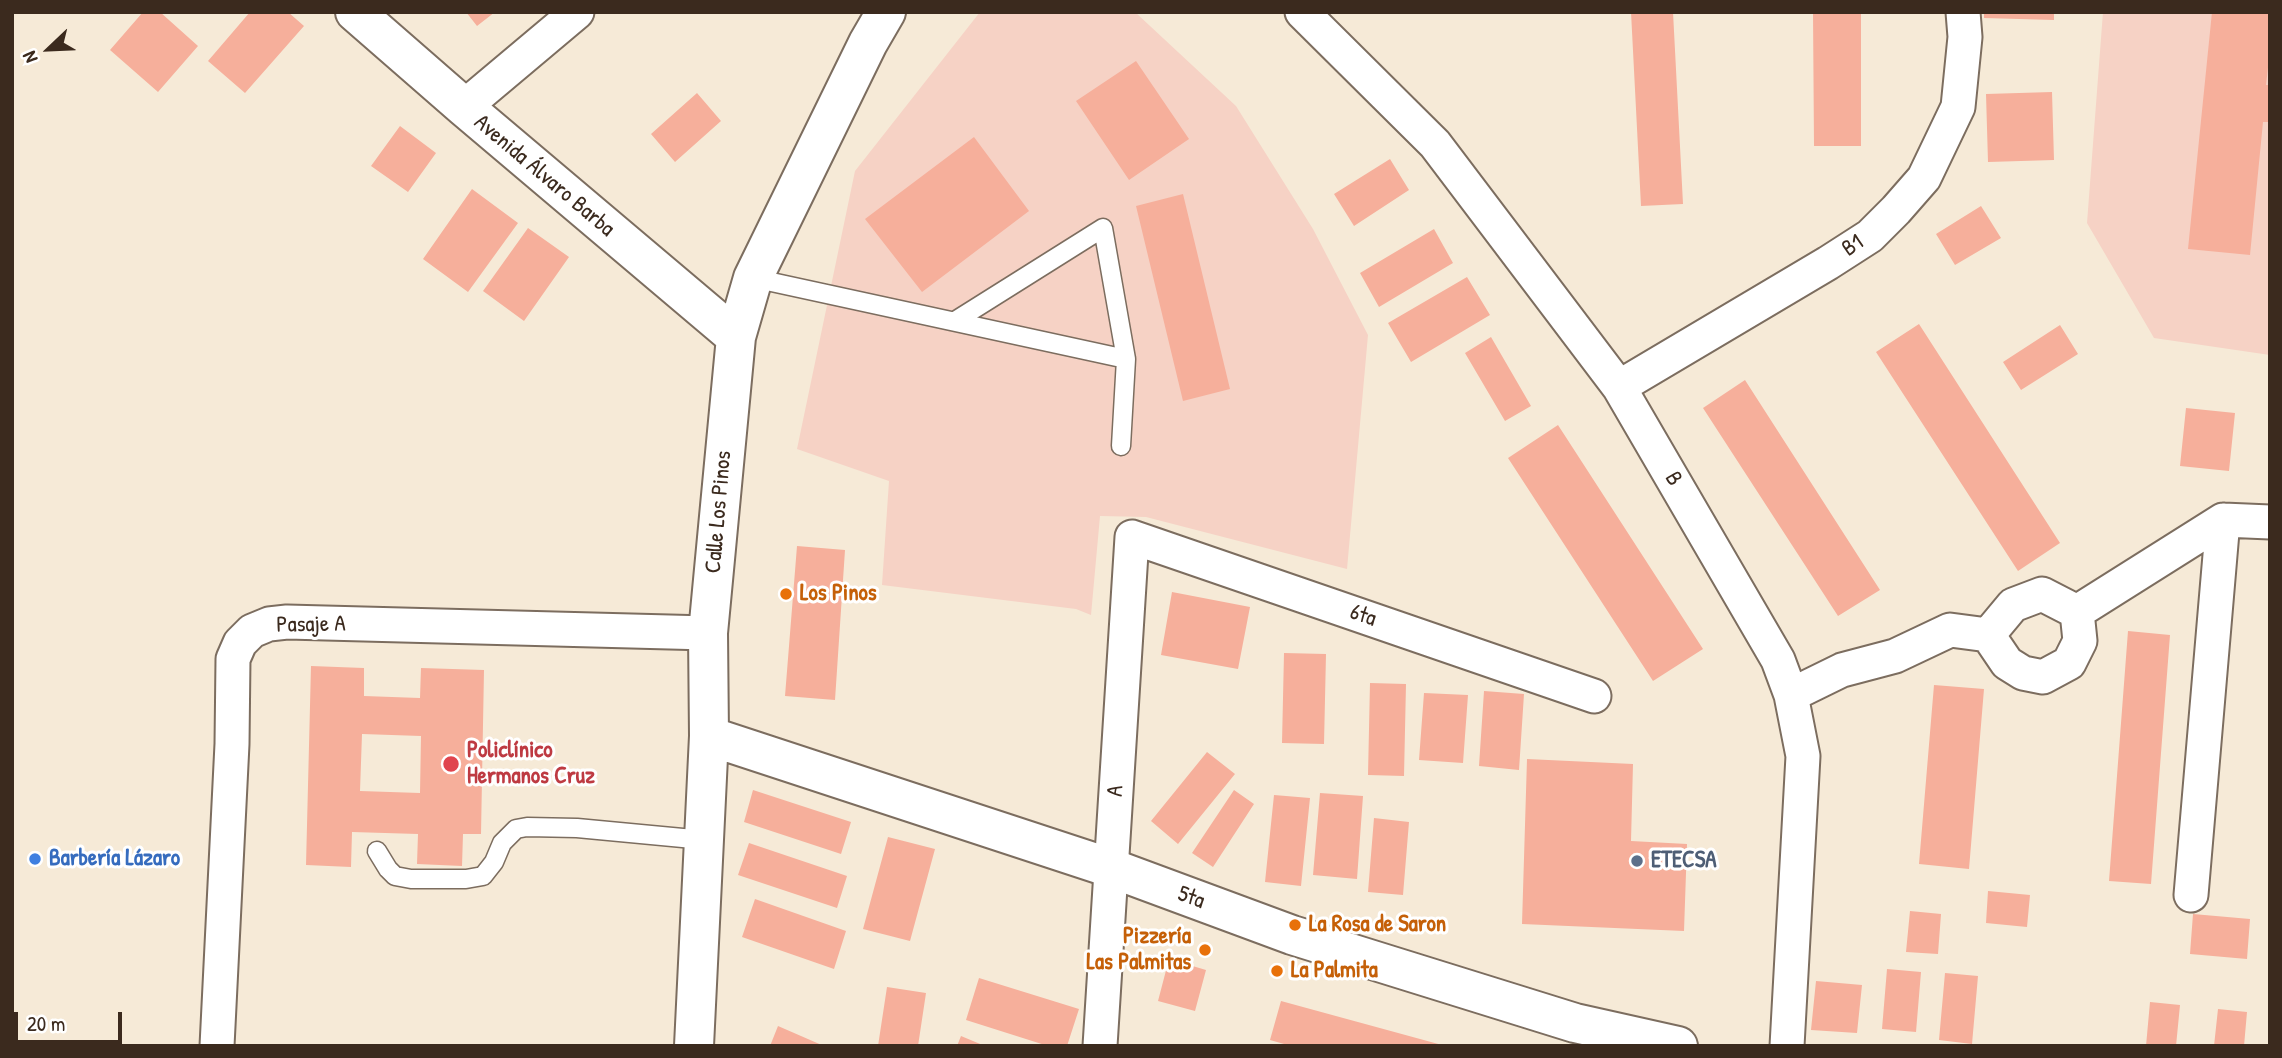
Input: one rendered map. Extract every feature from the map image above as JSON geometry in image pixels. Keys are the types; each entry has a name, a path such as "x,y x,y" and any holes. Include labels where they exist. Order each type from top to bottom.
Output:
{"street":[{"name":"Avenida Álvaro Barba","path":"355,12 736,337"},
{"path":"464,107 577,12"},
{"name":"Calle Los Pinos","path":"694,1046 709,736 708,634 736,337 753,278 867,43 886,12"},
{"name":"B","path":"1302,12 1435,144 1619,387 1777,660 1791,695 1803,756 1787,1046"},
{"name":"B1","path":"1619,387 1828,263 1870,236 1896,210 1924,178 1958,107 1965,37 1963,12"},
{"path":"2077,612 2223,520 2270,522"},
{"path":"2191,895 2223,520"},
{"name":"6ta","path":"1132,537 1594,696"},
{"name":"A","path":"1100,1046 1132,537"},
{"path":"1988,635 2013,605 2042,594 2077,612"},
{"path":"1791,695 1842,670 1895,656 1950,630 1988,635 2007,663 2023,673 2043,677 2069,663 2080,641 2077,612"},
{"name":"Pasaje A","path":"217,1046 233,659 240,643 252,631 269,624 286,622 708,634"},
{"name":"5ta","path":"709,736 1111,868 1305,939 1575,1023 1678,1046"}],"lane":[{"path":"955,321 1103,228 1126,359 1121,446"},
{"path":"753,278 1126,359"},
{"path":"377,850 395,876 411,879 466,879 483,876 494,862 502,843 516,829 527,827 577,828 704,840"}],"shaded area":[{"path":"980,12 1135,12 1236,106 1313,229 1368,335 1347,569 1146,517 1100,516 1091,615 1076,609 882,585 889,481 797,449 855,171"},
{"path":"2103,12 2270,12 2270,355 2154,338 2087,223"}],"building":[{"path":"143,12 160,12 198,46 158,92 110,50"},
{"path":"250,12 288,12 304,26 245,93 208,61"},
{"path":"466,12 495,12 477,26"},
{"path":"1631,12 1673,12 1683,204 1641,206"},
{"path":"1813,12 1861,12 1861,146 1814,146"},
{"path":"1984,12 2054,12 2054,20 1984,18"},
{"path":"2212,12 2270,12 2266,85 2270,85 2270,122 2263,122 2250,255 2188,249"},
{"path":"1136,61 1189,139 1129,180 1076,101"},
{"path":"2052,92 2054,160 1988,162 1986,94"},
{"path":"697,93 721,121 675,162 651,134"},
{"path":"400,126 436,153 408,192 371,166"},
{"path":"974,137 1029,211 922,292 865,219"},
{"path":"1390,159 1409,190 1354,226 1334,194"},
{"path":"472,189 518,223 468,292 423,259"},
{"path":"1183,194 1230,389 1183,401 1136,206"},
{"path":"1981,206 2001,238 1955,265 1936,234"},
{"path":"528,228 569,257 524,321 483,291"},
{"path":"1434,229 1453,263 1379,307 1360,273"},
{"path":"1467,277 1490,315 1411,362 1388,323"},
{"path":"1919,324 2060,543 2018,571 1876,352"},
{"path":"2060,325 2078,354 2021,390 2003,362"},
{"path":"1491,337 1531,406 1505,421 1465,353"},
{"path":"1745,380 1880,590 1838,616 1703,408"},
{"path":"2186,408 2235,413 2229,471 2180,466"},
{"path":"1558,425 1703,649 1653,681 1508,458"},
{"path":"797,546 845,550 835,700 785,696"},
{"path":"1172,592 1250,607 1238,669 1161,655"},
{"path":"2128,631 2170,635 2151,884 2109,881"},
{"path":"1284,653 1326,654 1324,744 1282,743"},
{"name":"Policlínico Hermanos Cruz","path":"311,666 364,668 364,696 420,698 421,668 484,670 481,834 463,834 462,866 417,864 418,834 352,832 351,867 306,865","holes":["362,734 421,736 420,793 360,791"]},
{"path":"1370,683 1406,684 1404,776 1368,775"},
{"path":"1934,685 1984,689 1969,869 1919,864"},
{"path":"1484,691 1524,694 1519,770 1479,766"},
{"path":"1424,693 1468,695 1463,763 1419,760"},
{"path":"1207,752 1235,774 1178,844 1151,821"},
{"path":"1527,759 1633,764 1631,841 1687,844 1684,931 1522,924"},
{"path":"753,790 851,822 841,854 744,822"},
{"path":"1234,790 1254,804 1213,867 1192,853"},
{"path":"1320,793 1363,796 1357,879 1313,875"},
{"path":"1274,795 1310,798 1301,886 1265,882"},
{"path":"1374,818 1409,822 1403,895 1368,892"},
{"path":"888,837 935,849 910,941 863,929"},
{"path":"749,843 847,876 837,908 738,875"},
{"path":"1988,891 2030,895 2027,927 1986,923"},
{"path":"755,899 846,931 834,969 742,937"},
{"path":"1910,911 1941,914 1938,954 1906,952"},
{"path":"2193,914 2250,919 2247,959 2190,954"},
{"path":"1169,959 1206,970 1195,1011 1158,1001"},
{"path":"1887,969 1921,972 1916,1032 1882,1029"},
{"path":"1945,973 1978,976 1972,1044 1939,1040"},
{"path":"979,978 1079,1009 1067,1046 1048,1046 966,1020"},
{"path":"1816,981 1862,985 1857,1033 1811,1030"},
{"path":"887,987 926,993 918,1046 878,1046"},
{"path":"1281,1001 1442,1046 1291,1046 1270,1040"},
{"path":"2150,1002 2180,1005 2176,1046 2146,1046"},
{"path":"2218,1009 2247,1012 2244,1046 2214,1046"},
{"path":"778,1026 824,1046 770,1046"},
{"path":"961,1036 985,1046 957,1046"}],"place":[{"name":"Los Pinos","path":"786,594"},
{"name":"Policlínico Hermanos Cruz","path":"451,764"},
{"name":"Barbería Lázaro","path":"35,859"},
{"name":"ETECSA","path":"1637,861"},
{"name":"La Rosa de Saron","path":"1295,925"},
{"name":"Pizzería Las Palmitas","path":"1205,950"},
{"name":"La Palmita","path":"1277,971"}]}
